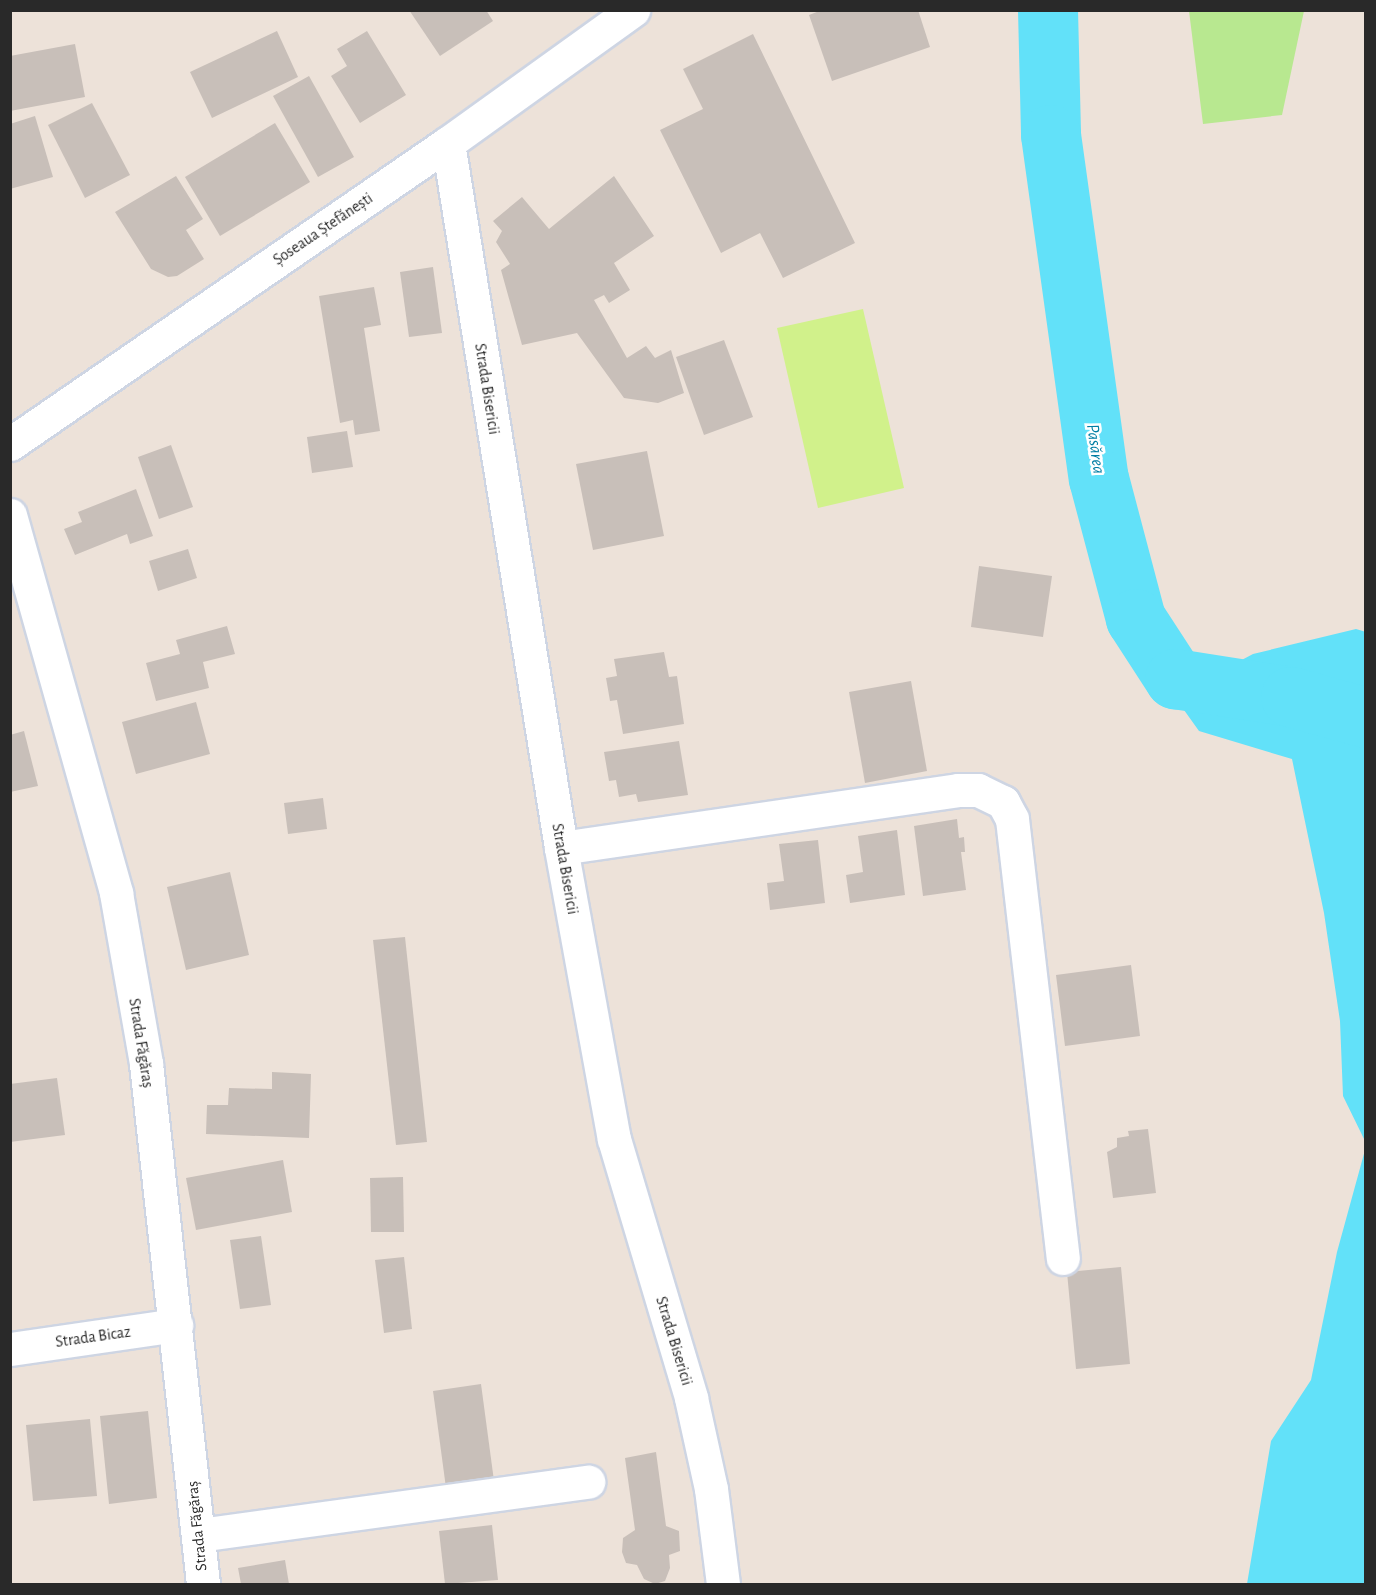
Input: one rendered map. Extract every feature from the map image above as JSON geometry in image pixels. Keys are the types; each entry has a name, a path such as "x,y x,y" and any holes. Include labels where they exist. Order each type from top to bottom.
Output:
{"street":[{"name":"Șoseaua Ștefănești","path":"10,444 448,143 633,10"},
{"name":"Strada Bisericii","path":"448,143 561,848 614,1139 691,1398 711,1489 723,1584"},
{"name":"Strada Făgăraș","path":"10,515 116,893 146,1064 203,1584"},
{"path":"561,848 958,790 978,790 1003,802 1012,819 1063,1258"},
{"name":"Strada Bicaz","path":"10,1349 176,1325"},
{"path":"199,1535 588,1482"}],"green space":[{"path":"1189,11 1304,11 1282,115 1203,124"},
{"path":"863,309 904,488 818,508 777,328"}],"water":[{"path":"1356,629 1366,632 1365,1141 1343,1096 1340,1021 1324,913 1292,759 1199,731 1174,696 1253,654"},
{"path":"1365,1150 1365,1584 1247,1584 1271,1441 1311,1380 1337,1252"}],"building":[{"path":"409,10 486,10 493,21 440,56"},
{"path":"822,10 918,10 930,47 832,81 809,15"},
{"path":"277,31 298,77 212,118 190,72"},
{"path":"367,31 406,95 360,123 331,76 347,66 337,49"},
{"path":"753,34 855,243 783,278 760,233 721,253 660,130 703,109 683,69"},
{"path":"75,44 85,97 10,111 10,56"},
{"path":"309,76 354,157 318,177 273,96"},
{"path":"92,103 130,175 85,198 48,125"},
{"path":"35,116 53,177 10,189 10,124"},
{"path":"275,123 310,182 220,236 185,177"},
{"path":"176,176 203,219 186,230 204,259 177,276 168,277 151,269 115,212"},
{"path":"614,176 654,236 614,263 630,290 609,303 604,295 594,300 627,358 646,346 655,358 671,350 684,393 658,403 624,398 577,333 522,345 501,270 510,264 496,242 502,231 493,221 522,197 549,229"},
{"path":"433,267 442,333 409,337 400,272"},
{"path":"374,287 381,325 364,328 380,431 355,435 353,420 340,423 319,296"},
{"path":"724,340 753,417 704,435 676,357"},
{"path":"347,431 353,467 312,473 307,437"},
{"path":"171,445 193,507 159,519 138,457"},
{"path":"647,451 664,536 593,550 576,464"},
{"path":"136,489 153,536 130,544 127,534 75,555 64,529 82,522 78,512"},
{"path":"188,549 197,578 158,591 149,561"},
{"path":"979,566 1052,576 1043,637 971,627"},
{"path":"227,626 235,654 203,662 209,688 156,701 146,663 180,654 176,640"},
{"path":"664,652 669,677 677,676 684,724 623,734 617,700 610,701 606,678 617,676 614,659"},
{"path":"911,681 927,771 865,783 849,692"},
{"path":"196,702 210,754 136,774 122,722"},
{"path":"24,731 38,786 10,792 10,735"},
{"path":"679,741 688,795 638,802 636,794 619,797 616,780 609,781 604,752"},
{"path":"323,798 327,829 288,834 284,803"},
{"path":"957,819 959,838 964,837 965,852 961,852 966,890 923,896 914,826"},
{"path":"897,830 905,895 850,903 846,875 863,872 858,836"},
{"path":"818,840 825,903 770,910 767,883 784,881 779,844"},
{"path":"230,872 249,955 186,970 167,887"},
{"path":"405,937 427,1142 396,1145 373,940"},
{"path":"1131,965 1140,1036 1065,1046 1056,975"},
{"path":"272,1072 311,1074 309,1138 206,1134 207,1105 228,1105 229,1088 272,1089"},
{"path":"57,1078 65,1135 10,1142 10,1084"},
{"path":"1148,1129 1156,1193 1113,1198 1107,1152 1117,1147 1117,1138 1129,1136 1128,1131"},
{"path":"283,1160 292,1212 196,1230 186,1178"},
{"path":"403,1177 404,1232 371,1232 370,1178"},
{"path":"261,1236 271,1305 240,1309 230,1240"},
{"path":"404,1257 412,1329 384,1333 375,1260"},
{"path":"1121,1267 1130,1364 1076,1369 1067,1272"},
{"path":"481,1384 494,1481 446,1488 433,1391"},
{"path":"148,1411 157,1498 109,1504 100,1416"},
{"path":"90,1419 97,1496 33,1501 26,1425"},
{"path":"656,1452 666,1526 679,1531 680,1551 669,1555 670,1568 665,1581 655,1584 644,1579 637,1565 626,1563 622,1552 623,1538 635,1530 625,1458"},
{"path":"492,1525 498,1580 445,1584 439,1531"},
{"path":"285,1560 289,1584 241,1584 238,1568"}],"waterway":[{"name":"Pasărea","path":"1048,10 1051,135 1099,479 1136,619 1175,679 1291,697 1366,718"}]}
